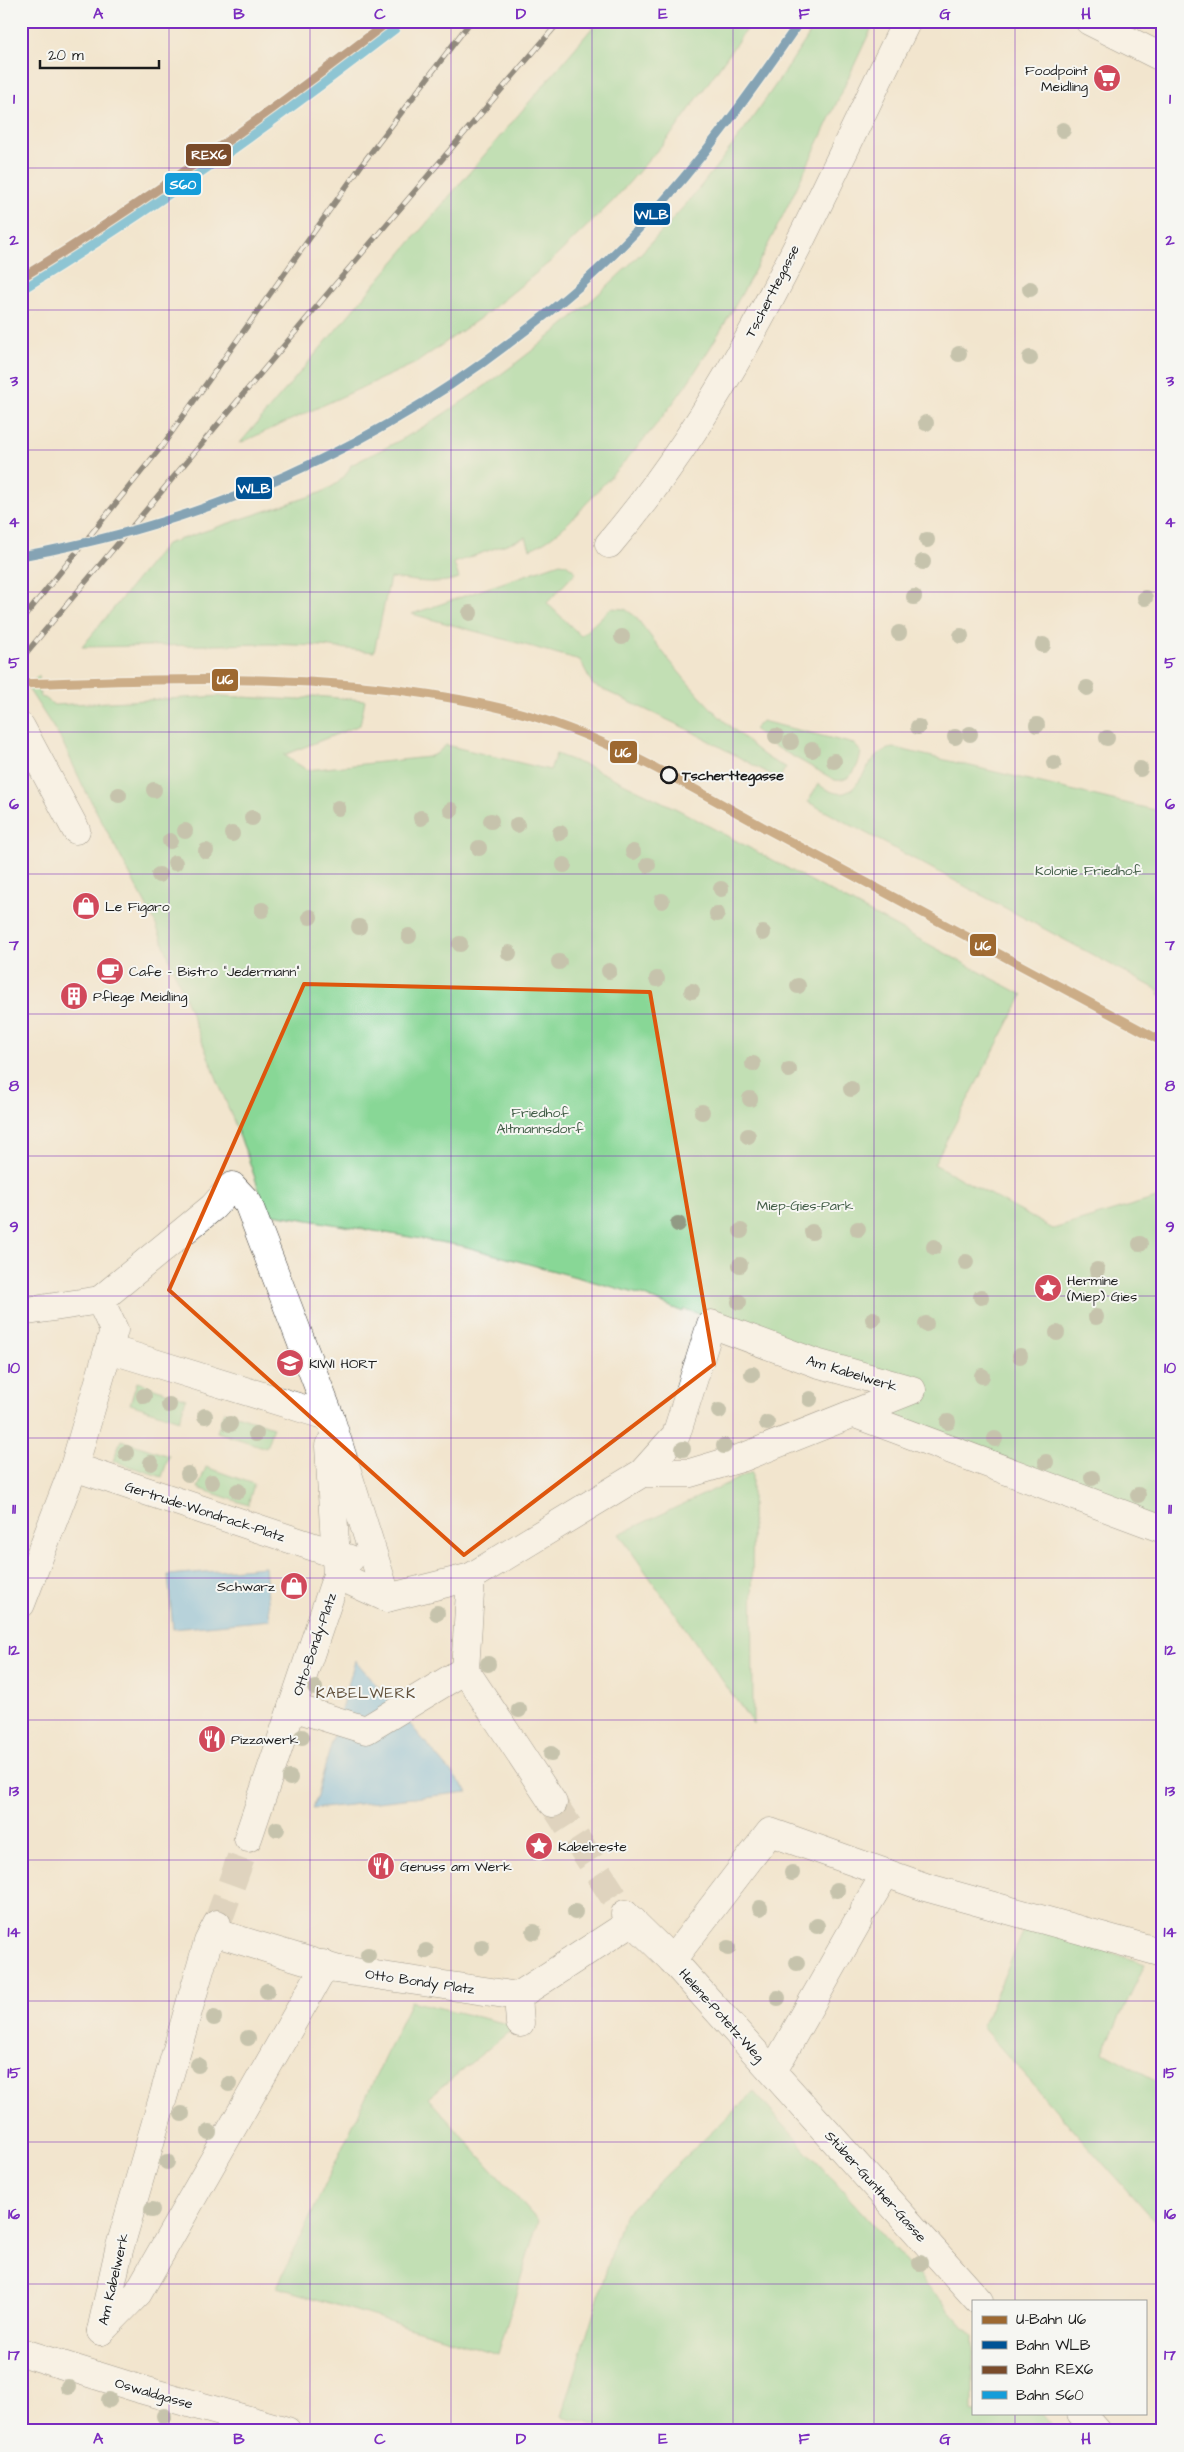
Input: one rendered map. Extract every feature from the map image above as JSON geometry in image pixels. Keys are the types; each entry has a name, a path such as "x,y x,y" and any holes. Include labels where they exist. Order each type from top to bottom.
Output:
{"street":[{"name":"Tscherttegasse","path":"609,544 664,475 731,370 775,289 907,21"},
{"path":"1089,21 1163,58"},
{"path":"21,727 29,766 76,830"},
{"path":"21,1312 100,1300 213,1207 232,1186 248,1203 327,1413 387,1598 471,1577 466,1670 553,1803"},
{"path":"21,1604 74,1467 112,1340 100,1300"},
{"name":"Am Kabelwerk","path":"471,1577 642,1472 676,1436 711,1324 816,1363 912,1390 744,1458 690,1473 642,1472"},
{"path":"112,1340 327,1413"},
{"path":"327,1413 336,1565"},
{"path":"855,1414 1163,1529"},
{"name":"Gertrude-Wondrack-Platz","path":"74,1467 336,1565 378,1568"},
{"name":"Otto-Bondy-Platz","path":"248,1838 292,1707 336,1565 387,1598"},
{"name":"Otto-Bondy-Platz","path":"292,1707 366,1730 466,1670"},
{"name":"Helene-Potetz-Weg","path":"770,1832 886,1872 773,2071 672,1960 770,1832"},
{"path":"886,1872 925,1887 1163,1953"},
{"path":"520,2023 518,1996 632,1921 672,1960"},
{"name":"Am Kabelwerk","path":"213,1933 118,2250 101,2331 138,2293 321,1970"},
{"name":"Otto Bondy Platz","path":"213,1933 321,1970 335,1969 518,1996"},
{"name":"Stüber-Gunther-Gasse","path":"773,2071 978,2300"},
{"name":"Oswaldgasse","path":"21,2352 140,2389 287,2431"},
{"path":"1082,2414 1097,2431"}],"highlighted area":[{"path":"304,984 650,992 714,1364 464,1555 169,1290"}],"green space":[{"path":"598,21 752,21 675,130 613,201 551,261 486,314 416,363 240,443"},
{"path":"818,21 875,21 791,199 722,329 686,386 651,431 577,514 560,530 541,544 530,549 526,537 454,563 459,578 433,582 390,578 374,652 321,646 270,644 82,647 166,544 320,493 330,488 342,479 351,465 394,444 456,406 532,351 569,320 639,255 700,187 761,106"},
{"path":"560,563 566,564 576,572 547,603 581,636 611,608 625,609 635,616 686,681 714,711 759,752 786,767 779,779 687,729 593,685 580,660 412,614"},
{"name":"Miep-Gies-Park","path":"39,675 40,697 45,698 54,705 222,696 298,700 313,696 365,700 360,725 284,755 307,770 428,757 436,754 446,745 550,770 556,754 590,767 679,810 1023,995 934,1164 1053,1229 1163,1196 1163,1524 888,1413 889,1374 684,1309 683,1312 642,1295 463,1246 267,1213 247,1155 154,920 83,786 62,741 27,687"},
{"path":"762,721 854,744 861,752 856,768 846,779 835,780 774,746 754,729"},
{"name":"Kolonie Friedhof","path":"895,748 1163,812 1163,996 1159,994 1160,991 808,802 818,784 833,792 845,793 853,788 874,759 883,751"},
{"path":"137,1382 186,1399 179,1420 130,1404"},
{"path":"224,1411 273,1427 266,1448 217,1432"},
{"path":"121,1440 169,1456 162,1477 113,1461"},
{"path":"206,1467 254,1484 248,1505 198,1488"},
{"path":"752,1472 753,1724 619,1534"},
{"path":"1027,1923 1145,1964 1103,2052 1163,2084 1163,2231 982,2027"},
{"path":"411,2001 516,2026 428,2098 538,2221 498,2354 277,2287"},
{"path":"754,2092 972,2335 972,2414 1043,2414 1057,2431 617,2431 562,2416 623,2216"}],"water":[{"path":"265,1567 270,1620 173,1629 168,1575"},
{"path":"355,1660 468,1792 313,1809"}],"tunnel":[{"path":"553,1803 625,1914"},
{"path":"217,1924 248,1838"}],"railway":[{"path":"21,621 162,446 363,163 471,21"},
{"path":"21,659 334,286 560,21"}],"metro line":[{"name":"U6","path":"21,684 208,679 332,684 394,689 456,699 517,712 551,722 585,735 651,766 1163,1042"}],"rail line":[{"name":"REX6","path":"21,278 116,218 208,155 389,21"},
{"name":"WLB","path":"21,556 89,542 156,524 221,502 285,476 347,446 407,413 465,375 565,299 597,271 634,234 710,146 800,21"},
{"name":"S60","path":"26,287 214,163 395,29"}],"place":[{"name":"Foodpoint Meidling","path":"1107,78"},
{"name":"Tscherttegasse","path":"669,775"},
{"name":"Le Figaro","path":"86,906"},
{"name":"Cafe - Bistro \"Jedermann\"","path":"110,971"},
{"name":"Pflege Meidling","path":"74,996"},
{"name":"Hermine (Miep) Gies","path":"1048,1288"},
{"name":"KIWI HORT","path":"290,1363"},
{"name":"Schwarz","path":"294,1586"},
{"name":"Pizzawerk","path":"212,1739"},
{"name":"Kabelreste","path":"539,1846"},
{"name":"Genuss am Werk","path":"381,1866"}],"district":[{"name":"KABELWERK","path":"366,1693"}],"park label":[{"name":"Friedhof Altmannsdorf","path":"540,1120"}]}
